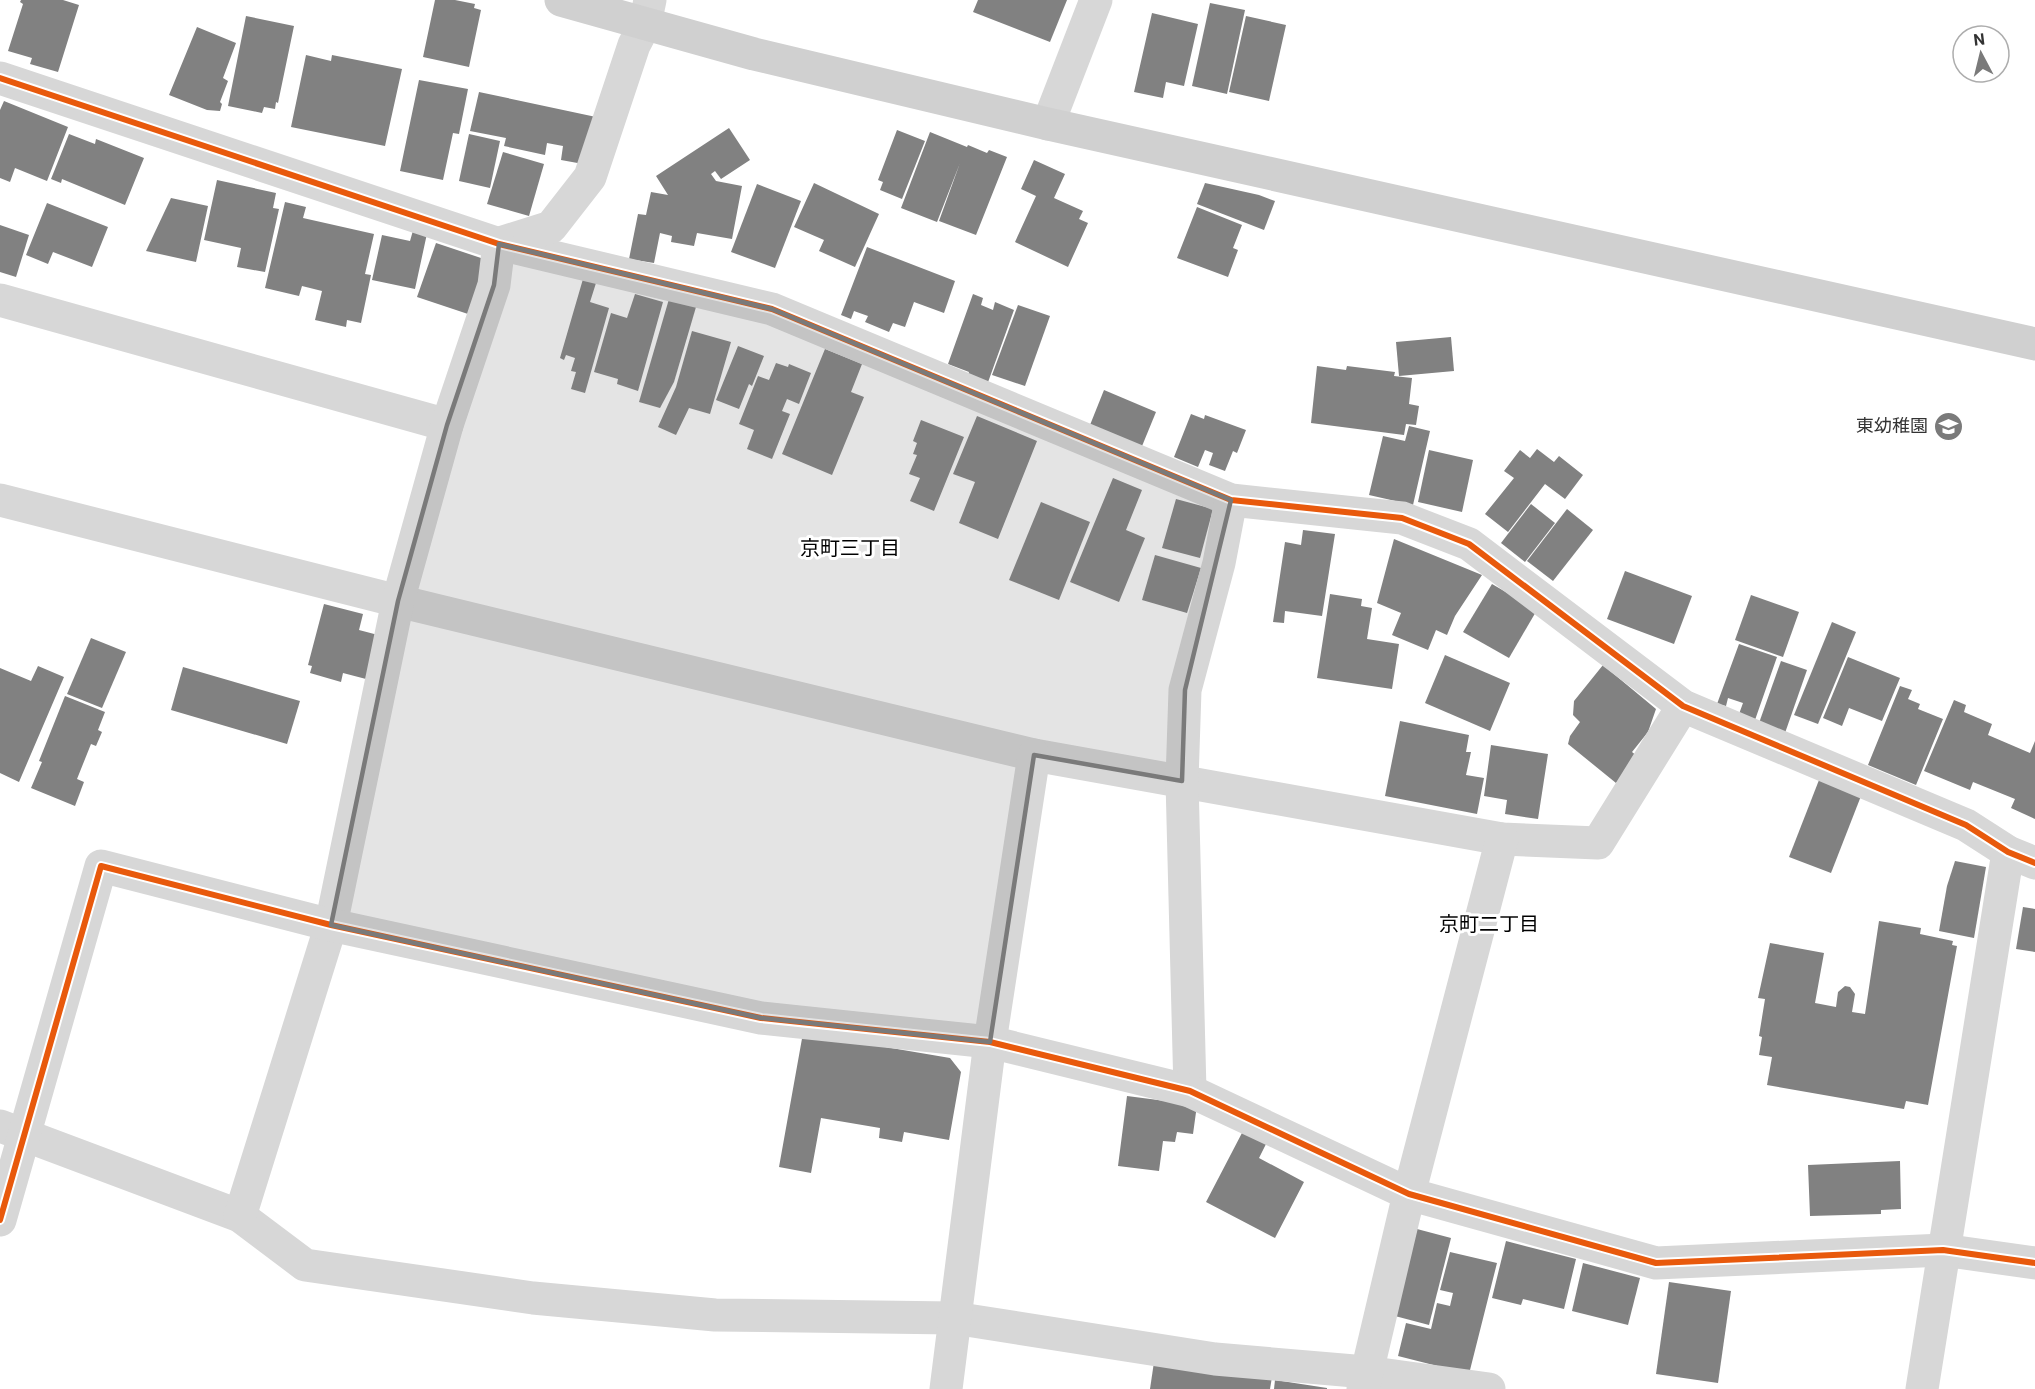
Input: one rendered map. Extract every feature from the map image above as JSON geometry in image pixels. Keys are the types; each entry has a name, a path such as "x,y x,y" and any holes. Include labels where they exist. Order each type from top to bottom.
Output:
{"street":[{"path":"561,0 647,12 754,54 1048,124 2035,344"},
{"path":"1048,124 1096,0"},
{"path":"499,244 551,227 590,177 647,12"},
{"path":"0,78 499,244 772,309 1231,500 1402,518 1470,544 1683,706 1966,825 2022,857 1944,1250 1922,1389"},
{"path":"240,1216 331,925 398,601 447,425 494,285 499,244"},
{"path":"0,300 447,425"},
{"path":"0,500 398,601 1034,755 1502,839 1598,843 1683,706"},
{"path":"1190,1091 1182,781 1185,690 1219,562 1231,500"},
{"path":"946,1389 990,1042 1034,755"},
{"path":"1364,1380 1409,1194 1502,839"},
{"path":"0,1220 12,1131 101,866 331,925 761,1018 990,1042 1190,1091 1409,1194 1656,1263 1944,1250 2035,1263"},
{"path":"12,1131 240,1216 305,1265 533,1298 715,1315 954,1318 1364,1380 1489,1389"}],"highlighted area":[{"path":"499,244 772,309 1231,500 1185,690 1182,781 1034,755 990,1042 761,1018 331,925 398,601 447,425 494,285"}],"building":[{"path":"21,0 63,0 79,5 58,72 30,64 32,58 8,51 23,4"},
{"path":"435,0 455,0 475,4 474,8 481,10 469,67 423,57"},
{"path":"978,0 1067,0 1050,42 973,12"},
{"path":"1210,3 1245,10 1227,94 1192,86"},
{"path":"1152,13 1198,24 1184,86 1166,82 1163,98 1134,92"},
{"path":"246,16 294,26 278,103 276,102 275,109 264,107 262,113 228,106"},
{"path":"1246,16 1286,25 1269,101 1229,92"},
{"path":"197,27 236,43 223,78 228,81 220,102 222,104 220,111 207,110 169,95"},
{"path":"306,55 331,61 332,55 402,69 385,146 291,127"},
{"path":"419,80 468,89 459,134 453,133 443,180 400,171"},
{"path":"479,92 596,117 583,164 561,160 563,146 547,143 545,155 504,146 506,138 470,131"},
{"path":"4,101 68,127 47,181 15,168 10,182 0,178 0,110"},
{"path":"729,128 750,160 721,179 715,171 711,174 716,181 742,186 732,239 697,233 694,246 671,242 672,236 660,233 654,263 629,259 638,214 646,215 651,192 668,195 656,176"},
{"path":"897,130 925,141 902,199 880,190 883,182 878,180"},
{"path":"930,132 967,147 968,145 987,153 989,150 1007,157 976,235 939,221 960,163 937,222 901,208"},
{"path":"69,134 95,144 96,139 144,158 125,205 62,179 61,183 51,179"},
{"path":"469,134 500,141 490,188 459,181"},
{"path":"503,152 544,164 529,216 487,204"},
{"path":"1034,160 1065,174 1054,198 1083,211 1079,219 1088,223 1068,267 1015,242 1036,196 1021,189"},
{"path":"217,180 276,193 273,208 279,209 265,272 237,267 241,248 204,240"},
{"path":"814,183 879,214 855,267 819,251 824,240 794,227"},
{"path":"1205,183 1259,195 1275,201 1264,230 1197,204"},
{"path":"757,184 801,201 775,268 731,252"},
{"path":"171,198 208,206 196,262 146,251"},
{"path":"285,202 306,207 303,218 374,234 365,274 371,275 361,323 347,320 346,327 315,320 322,291 302,286 299,296 265,288"},
{"path":"47,203 108,227 92,267 53,252 48,264 26,255"},
{"path":"1197,207 1242,225 1233,248 1238,250 1228,277 1177,258"},
{"path":"0,225 29,235 16,277 0,272"},
{"path":"414,227 428,229 415,289 372,280 382,235 410,241"},
{"path":"436,243 487,260 468,314 417,297"},
{"path":"867,247 955,281 944,313 914,302 905,327 893,323 889,332 865,322 868,316 854,311 851,319 841,315"},
{"path":"583,279 596,283 590,302 609,308 585,393 571,389 576,372 571,371 575,358 566,355 564,360 560,358"},
{"path":"635,294 663,302 638,391 617,384 618,379 594,372 611,313 627,318"},
{"path":"973,294 983,298 981,305 993,310 995,302 1014,310 987,385 967,378 969,372 948,364"},
{"path":"669,299 696,307 674,382 660,408 639,402"},
{"path":"1018,305 1050,316 1025,386 992,375"},
{"path":"692,331 731,342 710,414 689,408 676,435 658,427 676,387"},
{"path":"1451,337 1454,371 1399,376 1396,342"},
{"path":"738,346 764,356 752,386 749,384 739,409 716,400"},
{"path":"825,349 862,364 851,392 864,397 832,475 782,454"},
{"path":"776,363 788,367 789,364 811,373 799,404 787,399 782,411 790,414 772,459 747,449 754,430 739,424 758,376 769,380"},
{"path":"1317,366 1346,370 1347,366 1395,372 1394,376 1412,378 1409,404 1419,406 1416,425 1406,424 1404,435 1311,423"},
{"path":"1104,390 1156,412 1140,451 1088,430"},
{"path":"1191,414 1204,419 1205,415 1246,430 1237,453 1233,451 1225,471 1209,465 1213,453 1205,450 1198,467 1174,457"},
{"path":"977,416 1037,441 998,539 959,523 975,482 953,474"},
{"path":"921,420 964,437 934,511 910,501 920,478 909,474 917,455 913,454 917,443 913,441"},
{"path":"1409,426 1430,431 1413,505 1369,495 1383,436 1405,441"},
{"path":"1537,449 1554,462 1559,456 1583,475 1565,499 1545,484 1508,532 1485,514 1514,478 1504,471 1520,450 1530,458"},
{"path":"1429,450 1473,460 1462,512 1418,502"},
{"path":"1113,478 1142,490 1126,530 1145,538 1119,602 1070,582"},
{"path":"1176,499 1213,509 1200,558 1162,548"},
{"path":"1041,502 1090,522 1059,600 1009,580"},
{"path":"1531,504 1555,523 1525,562 1501,543"},
{"path":"1567,509 1593,530 1553,581 1527,561"},
{"path":"1303,530 1335,534 1322,616 1285,611 1284,623 1273,622 1285,542 1301,545"},
{"path":"1394,539 1482,575 1455,616 1447,635 1436,630 1428,650 1392,635 1401,613 1377,603"},
{"path":"1155,555 1201,568 1187,613 1142,600"},
{"path":"1625,571 1692,596 1674,644 1607,619"},
{"path":"1492,584 1537,610 1509,658 1463,632"},
{"path":"1330,594 1362,599 1361,606 1372,608 1367,639 1399,644 1392,689 1317,678"},
{"path":"1751,595 1799,612 1783,657 1735,640"},
{"path":"324,604 363,614 359,630 378,635 366,679 343,673 341,682 310,673 312,666 308,665"},
{"path":"1832,622 1856,632 1818,724 1794,715"},
{"path":"91,638 126,652 102,708 67,694"},
{"path":"1739,644 1777,657 1755,720 1739,714 1743,703 1728,698 1726,706 1717,704"},
{"path":"1445,655 1510,683 1490,731 1425,703"},
{"path":"1848,657 1900,678 1882,721 1849,708 1842,726 1823,718"},
{"path":"1781,661 1807,670 1785,733 1759,723"},
{"path":"1603,665 1656,709 1648,732 1632,752 1638,757 1616,783 1568,744 1570,736 1580,722 1573,715 1574,701"},
{"path":"38,666 64,677 19,782 0,773 0,668 31,681"},
{"path":"183,667 300,701 287,744 171,710"},
{"path":"1900,686 1912,690 1908,699 1920,704 1918,709 1943,719 1916,785 1868,765"},
{"path":"65,696 105,712 98,730 102,732 96,746 91,744 77,779 84,782 75,806 31,788 42,762 39,761"},
{"path":"1954,700 1966,705 1964,712 1992,724 1988,735 2030,753 2035,741 2035,819 2011,808 2015,799 1973,782 1970,790 1924,771"},
{"path":"1400,721 1469,735 1466,752 1471,752 1466,775 1484,778 1477,814 1385,796"},
{"path":"1491,745 1548,754 1538,819 1505,814 1507,800 1484,796"},
{"path":"1819,780 1861,796 1831,873 1789,857"},
{"path":"1955,861 1986,867 1974,938 1939,931 1947,886"},
{"path":"2023,907 2035,909 2035,952 2016,949"},
{"path":"1879,921 1921,928 1920,934 1953,941 1952,945 1957,946 1928,1105 1906,1101 1904,1109 1767,1085 1772,1057 1759,1055 1762,1037 1759,1036 1765,999 1758,998 1770,943 1824,953 1815,1003 1836,1007 1838,992 1845,986 1850,987 1855,994 1852,1012 1865,1014"},
{"path":"803,1033 950,1058 961,1072 949,1140 904,1132 902,1142 879,1138 880,1128 821,1118 811,1173 779,1167"},
{"path":"1127,1096 1197,1105 1193,1134 1177,1132 1175,1142 1163,1141 1159,1171 1118,1166"},
{"path":"1243,1131 1266,1144 1259,1158 1304,1182 1275,1238 1206,1202"},
{"path":"1900,1161 1901,1209 1881,1210 1881,1214 1810,1216 1808,1165"},
{"path":"1417,1229 1451,1238 1429,1325 1395,1316"},
{"path":"1506,1241 1576,1259 1564,1309 1523,1299 1521,1305 1492,1298"},
{"path":"1450,1252 1497,1263 1469,1374 1398,1356 1406,1323 1431,1329 1437,1303 1450,1306 1453,1293 1440,1290"},
{"path":"1583,1263 1640,1278 1628,1325 1572,1311"},
{"path":"1669,1282 1731,1291 1718,1383 1656,1374"},
{"path":"1154,1362 1272,1377 1270,1389 1150,1389"},
{"path":"1275,1380 1327,1388 1327,1389 1274,1389"}],"cycle path":[{"path":"0,78 499,244 772,309 1231,500 1402,518 1469,544 1683,706 1966,825 2008,852 2035,863"},
{"path":"0,1220 101,866 331,925 761,1018 990,1042 1190,1091 1409,1194 1656,1263 1943,1250 2035,1263"}],"place":[{"name":"東幼稚園","path":"1949,426"}],"district":[{"name":"京町三丁目","path":"850,548"},
{"name":"京町二丁目","path":"1489,924"}]}
